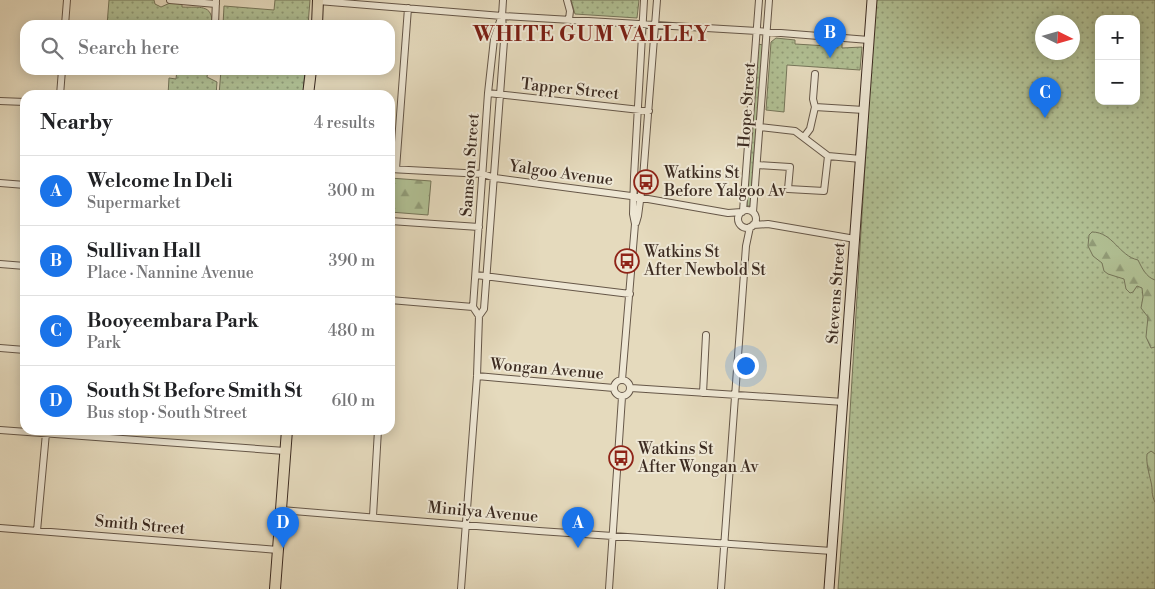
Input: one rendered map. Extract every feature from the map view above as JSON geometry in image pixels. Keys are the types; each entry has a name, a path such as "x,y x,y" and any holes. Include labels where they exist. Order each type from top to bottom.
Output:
{"main road":[{"path":"316,20 318,0"},
{"path":"309,90 310,75"},
{"path":"314,90 315,75"},
{"path":"275,589 287,435"}],"street":[{"path":"65,20 67,0"},
{"path":"170,0 216,2 214,20"},
{"path":"318,0 396,4 408,8 502,16 757,31 869,40"},
{"name":"Samson Street","path":"461,589 477,376 479,316 484,309 504,41 503,0"},
{"path":"568,0 570,11 568,19"},
{"path":"622,380 635,224 633,196 636,110 644,0"},
{"path":"635,224 641,198 657,0"},
{"name":"Hope Street","path":"739,220 743,212 759,0"},
{"name":"Hope Street","path":"721,589 746,246 751,222 757,164 769,0"},
{"name":"Stevens Street","path":"829,589 872,0"},
{"path":"395,148 408,8"},
{"name":"Samson Street","path":"473,307 488,93 494,39 502,16"},
{"path":"804,137 810,129 816,107 813,98 815,74"},
{"path":"60,90 62,75"},
{"name":"Tapper Street","path":"488,93 649,111"},
{"path":"0,101 20,102"},
{"path":"816,107 864,110"},
{"path":"759,127 790,130 804,137 828,156 861,159"},
{"path":"757,164 790,167 788,189 824,191 828,156"},
{"name":"Yalgoo Avenue","path":"395,169 483,174 494,178 633,196 714,209 728,213 739,220"},
{"path":"0,183 20,185"},
{"name":"Yalgoo Avenue","path":"728,213 748,210 751,222"},
{"path":"739,220 855,239"},
{"path":"395,221 479,227"},
{"path":"0,264 20,266"},
{"path":"476,275 630,294"},
{"path":"395,300 473,307 479,316"},
{"path":"703,393 706,335"},
{"path":"0,348 20,350"},
{"name":"Wongan Avenue","path":"477,376 614,388"},
{"path":"622,380 627,382 630,388 629,393 622,396 616,393 614,388 616,383 622,380"},
{"path":"630,388 844,402"},
{"path":"609,589 622,396"},
{"path":"0,430 20,431"},
{"path":"37,530 46,435"},
{"path":"73,435 285,451"},
{"path":"373,516 378,435"},
{"name":"Minilya Avenue","path":"281,510 832,551"},
{"name":"Smith Street","path":"0,528 278,550"}],"green space":[{"path":"109,0 154,0 155,4 161,7 170,3 182,3 182,7 204,8 210,13 212,18 212,20 107,20"},
{"path":"275,0 310,0 308,20 223,20 224,6 274,10"},
{"path":"571,0 639,0 637,18 575,14"},
{"path":"875,0 1155,0 1155,589 838,589"},
{"path":"776,38 795,40 795,44 828,46 829,42 842,43 842,48 862,47 860,70 787,65 784,112 766,110 771,42"},
{"path":"758,44 763,45 750,206 747,206 746,183"},
{"path":"176,75 207,75 207,77 217,82 216,90 168,90 169,78 176,79"},
{"path":"221,75 305,75 303,90 219,90"},
{"path":"395,178 431,181 428,215 395,212"},
{"path":"1092,232 1105,236 1131,258 1138,260 1147,274 1155,280 1155,347 1151,348 1146,337 1148,317 1141,308 1142,288 1137,286 1130,293 1126,289 1124,279 1104,271 1102,263 1093,256 1088,246 1089,235"},
{"path":"1151,451 1155,454 1155,502 1147,461 1147,454"}],"place":[{"name":"Sullivan Hall","path":"830,58"},
{"name":"Booyeembara Park","path":"1045,118"},
{"name":"Watkins St Before Yalgoo Av","path":"646,182"},
{"name":"Watkins St After Newbold St","path":"627,261"},
{"name":"Watkins St After Wongan Av","path":"621,458"},
{"name":"South St Before Smith St","path":"283,548"},
{"name":"Welcome In Deli","path":"578,548"}],"district":[{"name":"WHITE GUM VALLEY","path":"592,35"}]}
